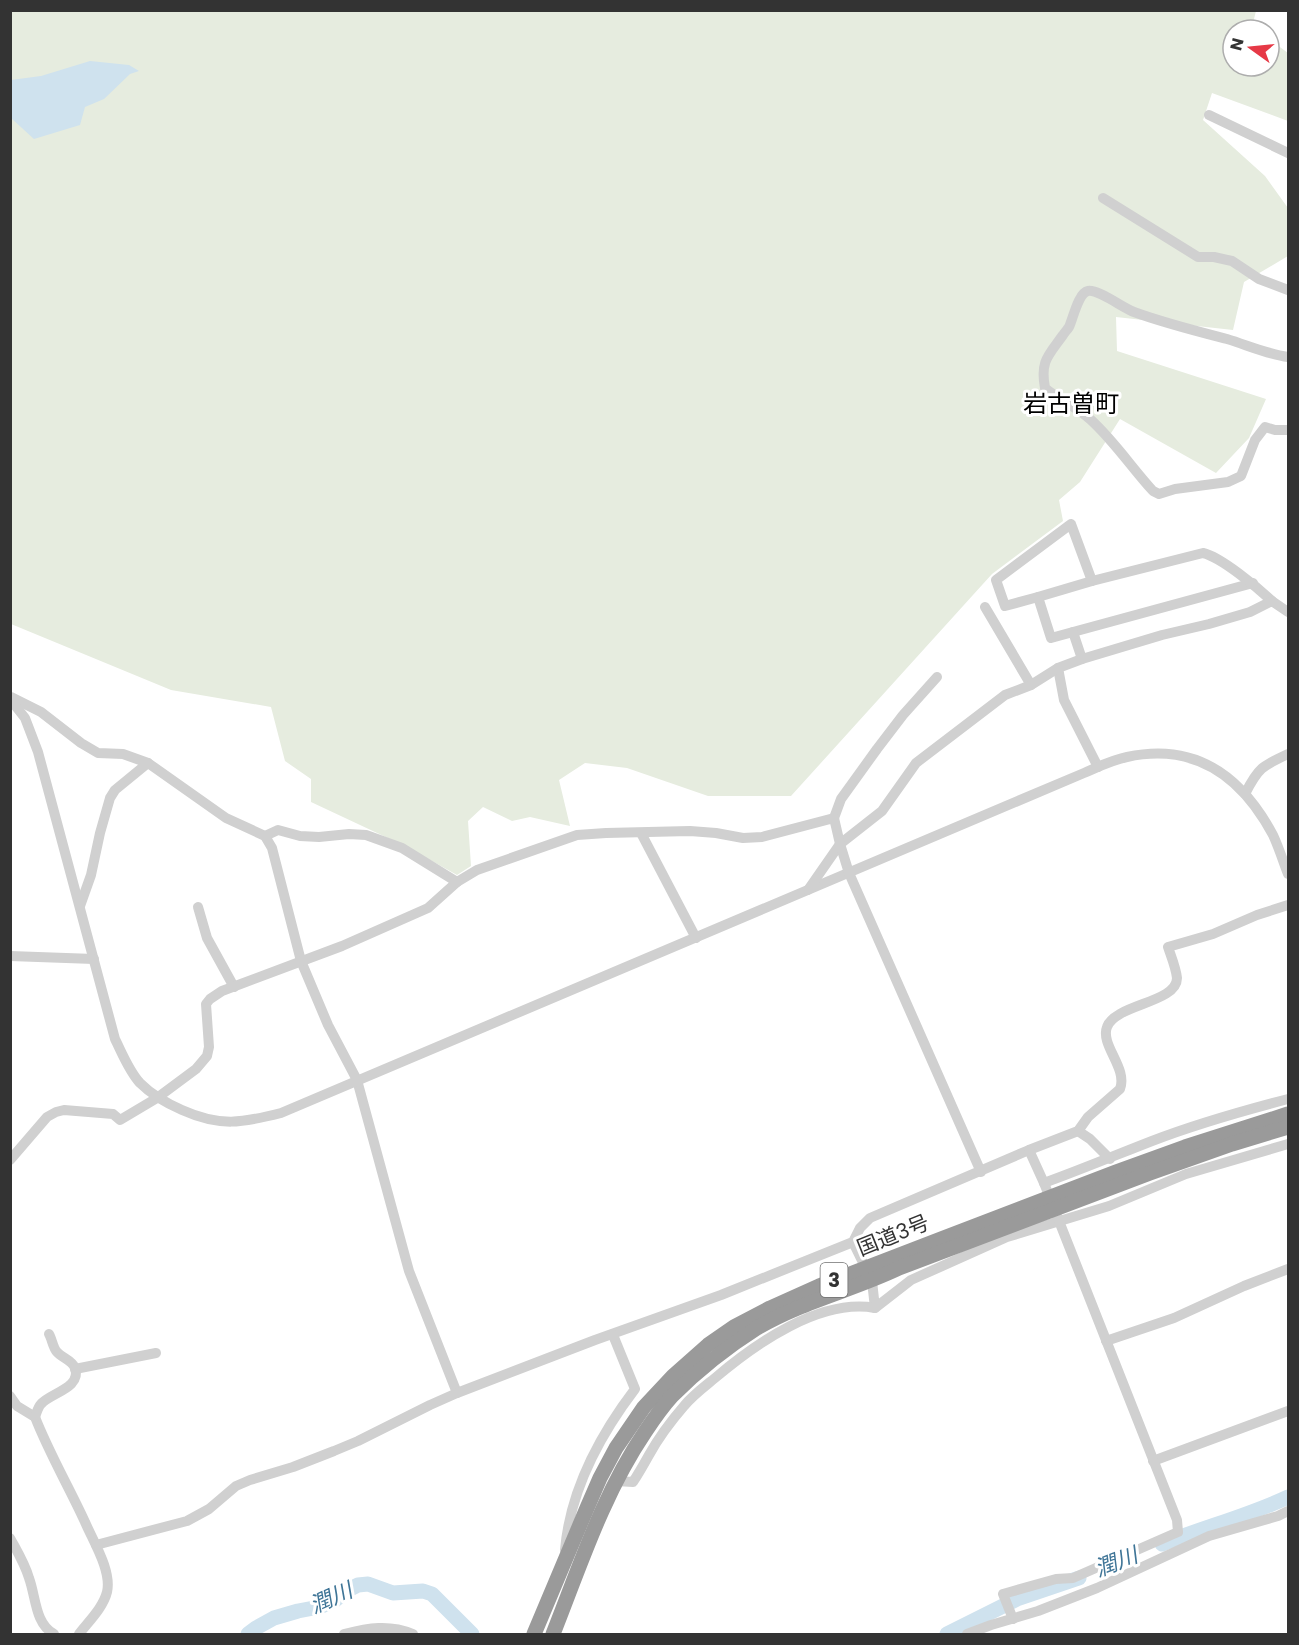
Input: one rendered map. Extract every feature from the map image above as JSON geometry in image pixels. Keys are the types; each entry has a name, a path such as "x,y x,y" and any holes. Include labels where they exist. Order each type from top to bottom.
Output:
{"highway":[{"name":"国道3号","path":"1054,1209 1185,1147 1288,1114"},
{"name":"国道3号","path":"553,1635 596,1524 628,1456 671,1397 723,1352 759,1328 869,1275 1232,1144 1288,1127"},
{"name":"国道3号","path":"534,1635 600,1478 616,1448 644,1407 673,1376 708,1345 734,1327 789,1298 819,1286 869,1275"}],"street":[{"path":"1209,115 1288,153"},
{"path":"1102,198 1198,257 1214,257 1232,261 1259,279 1288,290"},
{"path":"1288,357 1152,319 1095,292 1088,291 1083,294 1069,327 1045,360 1042,374 1045,388 1055,397 1070,403 1091,420 1153,491 1159,494 1175,489 1228,482 1241,476 1255,440 1265,427 1288,430"},
{"path":"1092,581 1071,524 996,580 1005,606 1092,581 1203,554 1212,556 1253,583 1288,612"},
{"path":"1038,597 1051,639 1253,583"},
{"path":"807,891 840,844 882,811 916,763 1005,695 1031,685 1058,668 1083,659 1162,634 1250,612 1272,601"},
{"path":"986,607 1031,685"},
{"path":"1073,632 1083,659"},
{"path":"1058,668 1064,700 1098,767"},
{"path":"937,677 877,749 841,799 834,818 849,873 981,1172"},
{"path":"10,698 40,712 98,753 123,754 147,763 226,818 265,836 272,848 301,961 328,1025 357,1080 410,1271 457,1393"},
{"path":"10,698 25,718 38,753 114,1039 138,1081 157,1098 198,1117 216,1122 251,1120 281,1113 1126,757 1179,755 1218,770 1245,794 1273,836 1288,874"},
{"path":"1245,794 1256,773 1270,762 1288,754"},
{"path":"80,906 91,875 110,798 115,790 147,763"},
{"path":"10,1160 47,1118 56,1112 64,1110 113,1114 120,1120 157,1098 196,1069 207,1056 209,1047 206,1004 210,999 234,987 342,946 428,908 457,882 477,870 578,835 690,831 743,838 762,837 834,818"},
{"path":"265,836 278,830 300,836 366,835 402,848 457,882"},
{"path":"641,833 696,938"},
{"path":"96,1545 187,1521 209,1509 236,1486 293,1467 358,1441 457,1393 721,1295 853,1242 860,1228 870,1218 1078,1131 1088,1117 1120,1089 1122,1083 1122,1075 1111,1051 1106,1031 1107,1025 1112,1019 1169,993 1175,985 1177,979 1168,946 1212,934 1288,905"},
{"path":"198,907 207,938 234,987"},
{"path":"10,956 94,959"},
{"path":"1044,1183 1152,1141 1222,1117 1288,1099"},
{"path":"1078,1131 1090,1139 1110,1159"},
{"path":"616,1481 633,1482 664,1431 685,1405 730,1365 766,1339 801,1321 830,1311 864,1306 875,1308 911,1280 1007,1237 1054,1209 1109,1206 1186,1174 1288,1144"},
{"path":"1012,1616 1003,1594 1056,1579 1073,1578 1178,1532 1177,1520 1029,1150"},
{"path":"853,1242 869,1275 875,1308"},
{"path":"1106,1341 1174,1318 1288,1269"},
{"path":"35,1417 39,1406 47,1398 70,1386 75,1378 75,1368 68,1359 57,1352 49,1334"},
{"path":"564,1565 566,1536 584,1475 609,1425 635,1389 613,1335"},
{"path":"75,1368 156,1353"},
{"path":"10,1396 17,1406 35,1417 96,1545 108,1582 107,1591 99,1607 79,1635"},
{"path":"1153,1461 1288,1411"},
{"path":"967,1635 1012,1616 1038,1611 1097,1588 1209,1536 1288,1511"},
{"path":"10,1538 29,1575 42,1622 54,1635"},
{"path":"344,1635 377,1627 389,1627 413,1635"}],"shaded area":[{"path":"10,11 1256,11 1254,18 1221,18 1221,78 1281,78 1281,48 1288,53 1288,121 1212,93 1203,120 1265,176 1288,208 1288,256 1244,282 1233,330 1116,317 1117,351 1266,399 1249,438 1216,473 1120,419 1080,482 1059,500 1063,521 992,574 791,796 708,796 627,768 585,763 559,780 570,826 530,817 512,821 483,807 468,821 471,866 457,875 407,847 311,802 311,779 285,761 271,707 171,690 11,624"}],"water":[{"path":"90,61 129,65 139,71 130,74 104,99 85,107 80,125 34,139 11,118 11,80 41,76"}],"waterway":[{"name":"潤川","path":"1162,1544 1288,1497"},
{"name":"潤川","path":"947,1634 1017,1599 1079,1578"},
{"name":"潤川","path":"248,1634 274,1618 319,1607 334,1601 358,1585 368,1584 393,1593 423,1591 432,1594 472,1634"}],"district":[{"name":"岩古曽町","path":"1071,403"}]}
